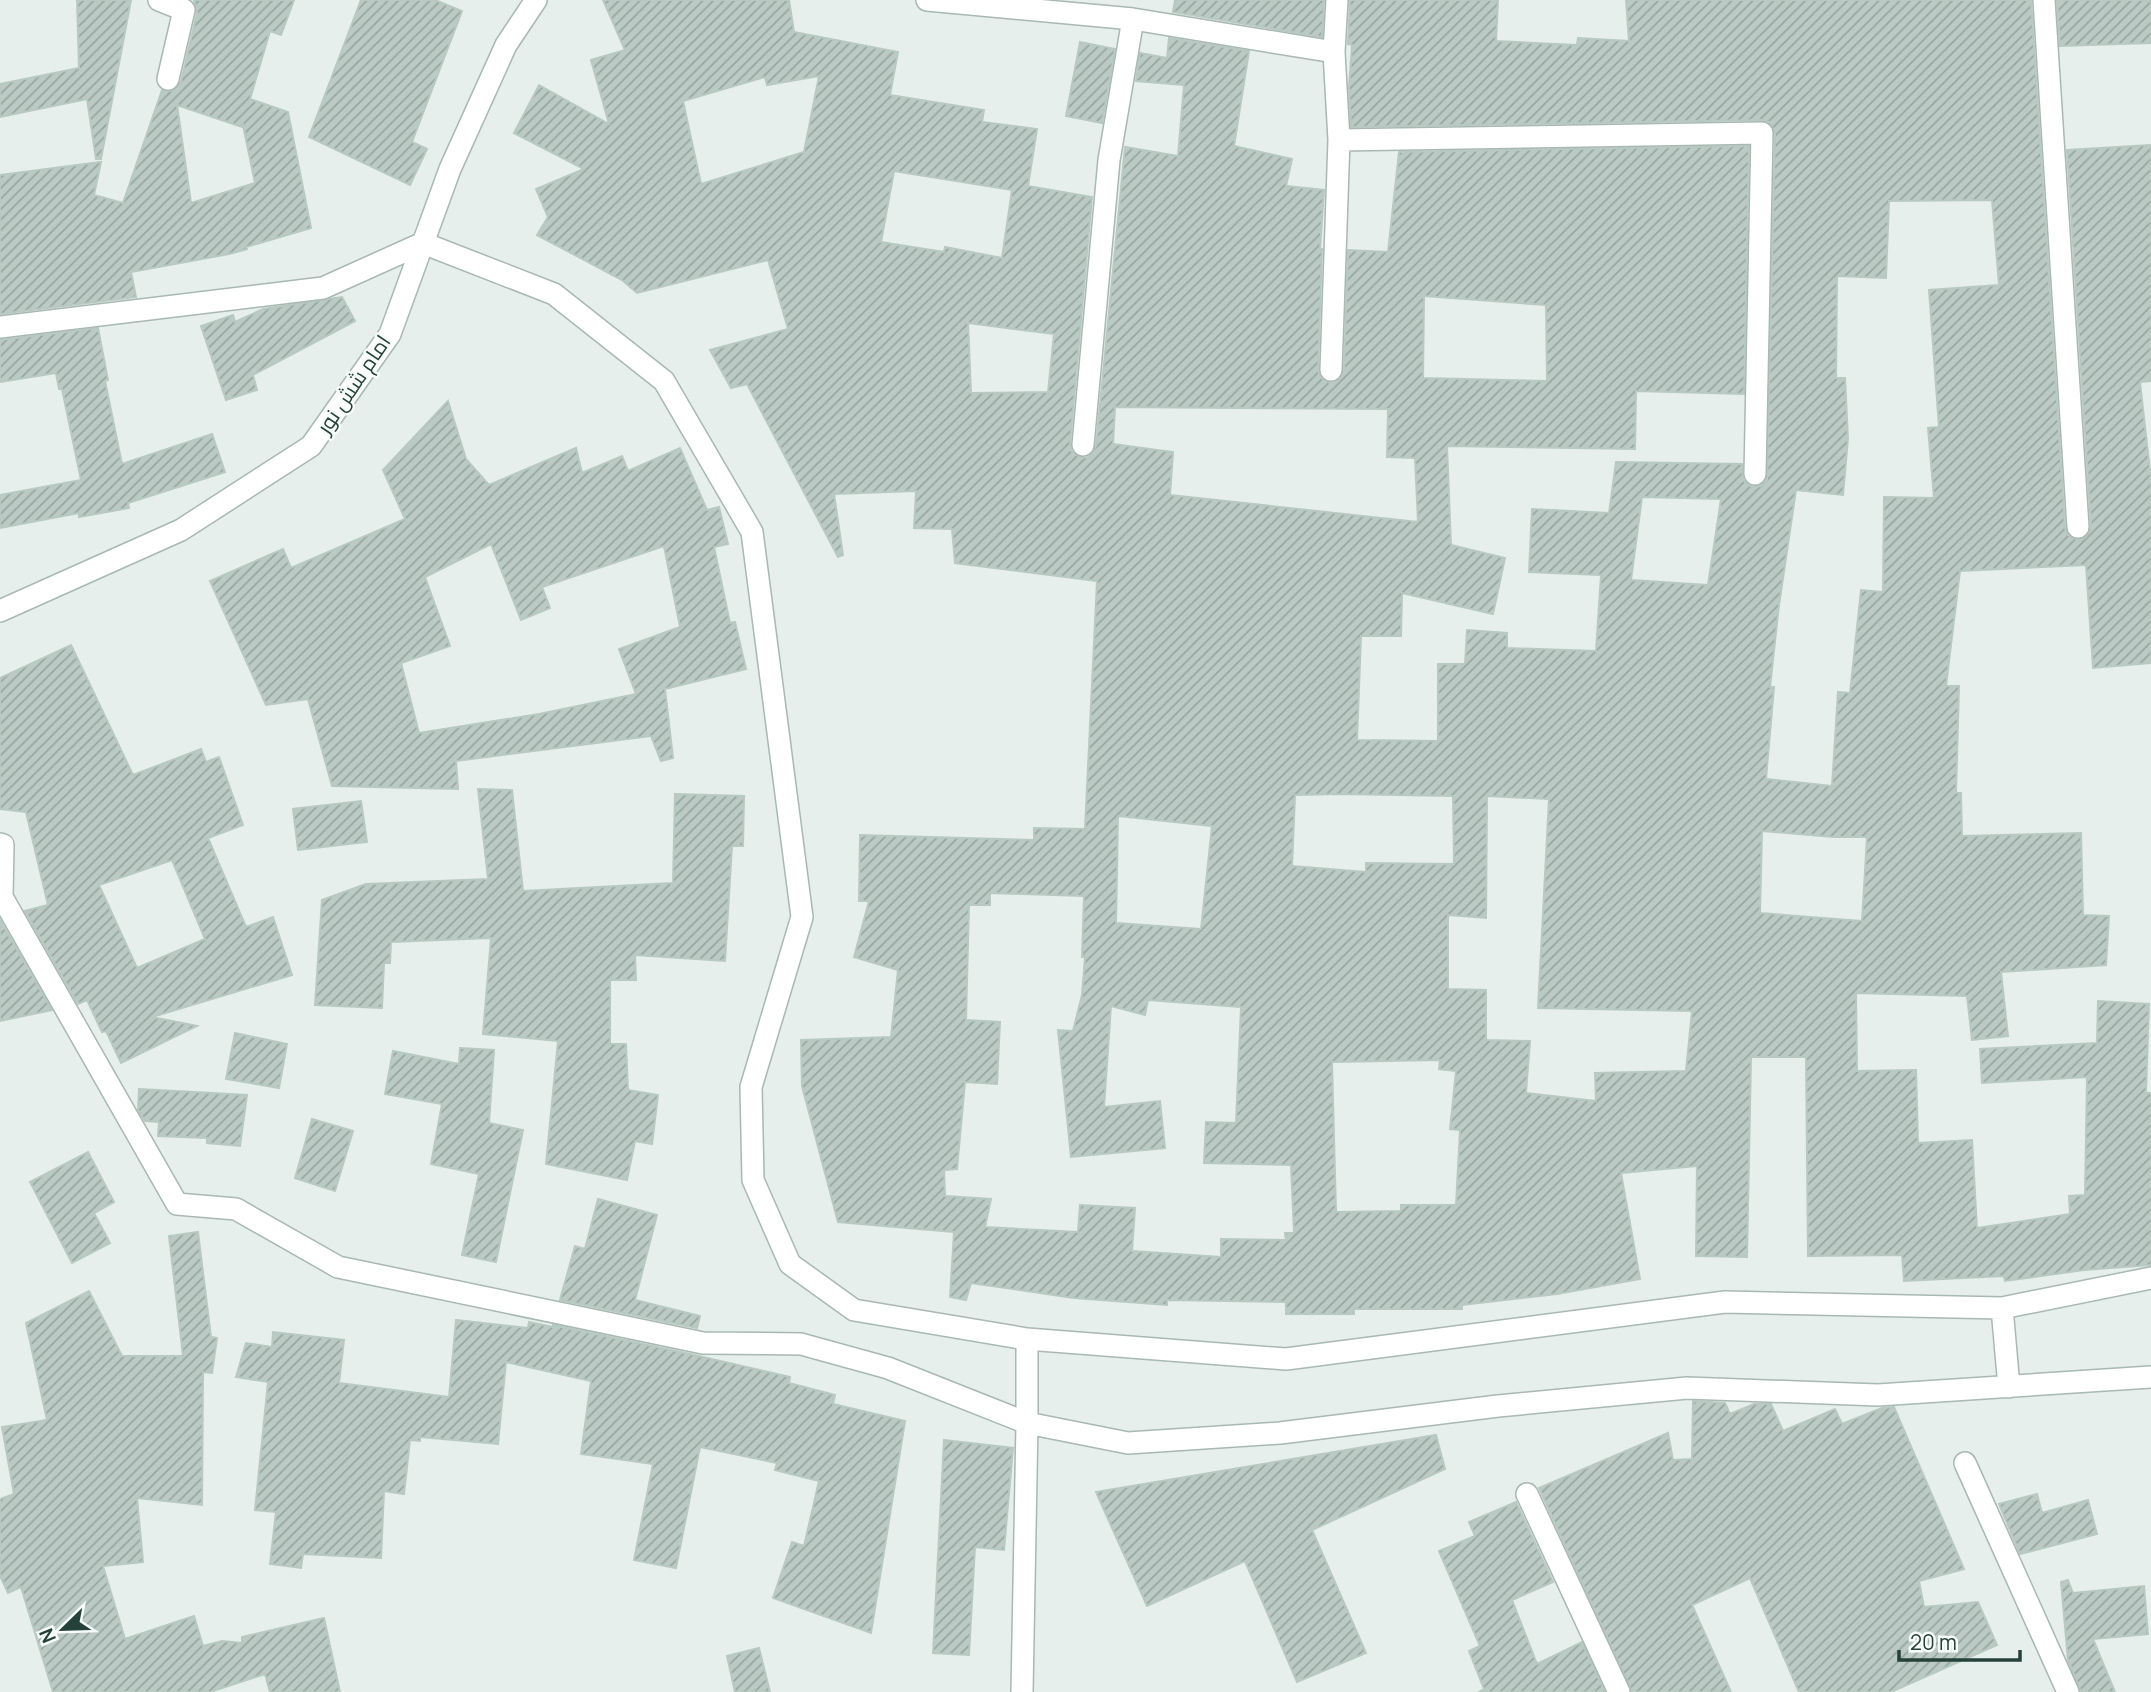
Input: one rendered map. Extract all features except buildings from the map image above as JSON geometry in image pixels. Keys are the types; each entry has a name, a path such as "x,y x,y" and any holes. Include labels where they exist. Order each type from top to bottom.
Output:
{"street":[{"path":"159,0 184,10 168,79"},
{"name":"امام شش نور","path":"0,611 181,530 311,446 390,334 450,169 506,45 536,0"},
{"path":"927,0 1133,19 1334,52"},
{"path":"1331,370 1339,140 1334,52 1337,0"},
{"path":"2044,0 2078,527"},
{"path":"1083,445 1109,160 1133,19"},
{"path":"1339,140 1762,133 1755,474"},
{"path":"0,327 323,288 423,243 554,294 664,381 752,532 802,917 751,1087 753,1180 790,1264 854,1310 1027,1339 1286,1359 1725,1302 2002,1308 2151,1278"},
{"path":"0,844 4,845 2,897 177,1204 236,1209 338,1267 703,1343 801,1344 888,1368 1027,1423 1128,1443 1280,1433 1498,1406 1687,1388 1878,1395 2151,1377"},
{"path":"2002,1308 2010,1387"},
{"path":"1022,1692 1027,1339"},
{"path":"1965,1463 2068,1692"},
{"path":"1527,1494 1619,1692"}]}
